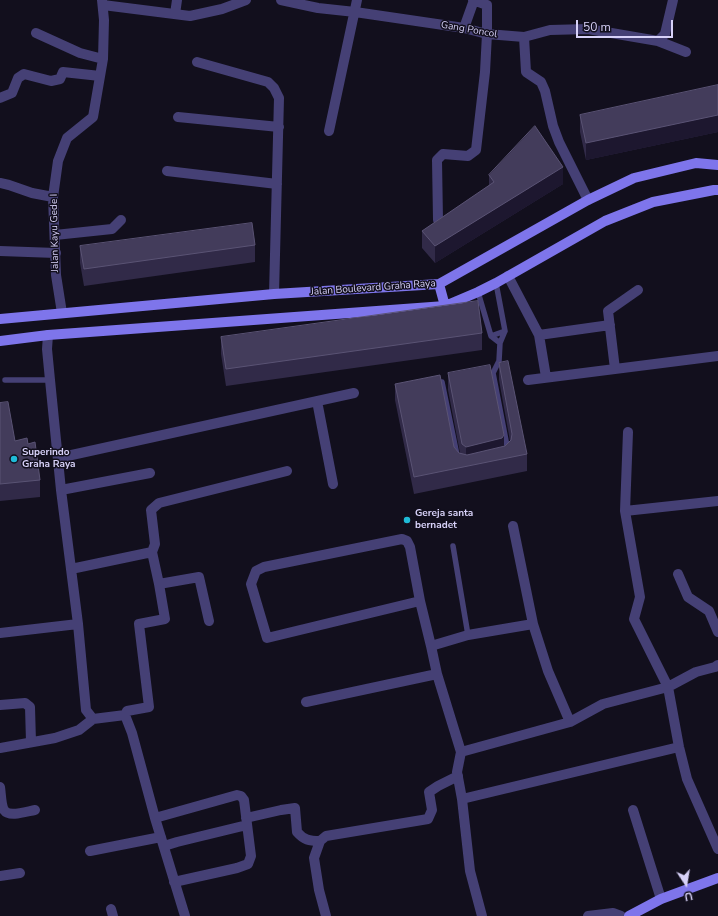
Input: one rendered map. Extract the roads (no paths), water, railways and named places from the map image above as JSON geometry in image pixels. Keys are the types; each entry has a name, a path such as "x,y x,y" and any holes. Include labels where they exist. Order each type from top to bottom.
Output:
{"main road":[{"name":"Jalan Boulevard Graha Raya","path":"0,319 274,294 439,284 588,200 634,178 696,163 718,165"},
{"path":"0,341 48,335 445,306 478,292 605,221 653,202 718,190"},
{"path":"439,284 445,306"},
{"path":"629,916 661,899 718,878"}],"street":[{"path":"175,14 178,0"},
{"path":"102,3 190,16 222,9 246,0"},
{"name":"Gang Poncol","path":"281,0 318,8 464,28 487,34 524,37 550,30 588,29 658,41 686,52"},
{"path":"329,130 357,0"},
{"path":"438,220 437,160 443,154 468,156 476,150 485,72 487,5 473,0 464,28"},
{"path":"658,41 665,34 673,0"},
{"name":"Jalan Kayu Gede I","path":"62,313 56,274 53,197 58,162 67,138 93,117 102,59 104,20 102,3"},
{"path":"36,33 80,53 102,59"},
{"path":"524,37 526,72 541,82 545,91 559,142 588,200"},
{"path":"197,62 268,82 274,88 279,98 274,294"},
{"path":"0,98 12,93 18,78 24,74 51,81 60,79 63,72 100,76"},
{"path":"178,117 279,127"},
{"path":"167,171 277,184"},
{"path":"0,183 32,193 53,197"},
{"path":"55,235 112,229 121,220"},
{"path":"0,251 56,253"},
{"path":"508,276 539,335 546,378"},
{"path":"616,369 608,311 638,290"},
{"path":"539,335 610,325"},
{"path":"48,335 47,349 61,490 78,624 86,710 93,719"},
{"path":"528,380 718,356"},
{"path":"58,458 354,393"},
{"path":"317,401 334,484"},
{"path":"628,432 625,511 640,597 634,619 668,687 687,779 718,849"},
{"path":"0,748 55,738 79,730 93,719 125,715 127,711 149,707 139,624 165,619 152,552 155,544 151,510 159,503 287,471"},
{"path":"61,490 150,473"},
{"path":"625,511 718,501"},
{"path":"513,526 533,624 548,671 570,722"},
{"path":"420,601 267,638 251,584 256,571 264,567 402,538 407,541 410,547 436,674 461,752 457,772 462,799 470,871 482,916"},
{"path":"71,569 152,552"},
{"path":"678,574 688,597 708,610 718,632"},
{"path":"158,584 199,577 209,621"},
{"path":"0,633 78,624"},
{"path":"431,646 468,635 533,624"},
{"path":"461,752 570,722 603,704 668,687 696,672 718,665"},
{"path":"306,702 436,674"},
{"path":"0,705 25,703 30,707 31,742"},
{"path":"125,715 132,733 184,916"},
{"path":"462,799 679,746"},
{"path":"326,916 319,890 314,858 320,841 326,836 428,819 432,810 429,792 458,776"},
{"path":"0,787 2,810 10,814 35,810"},
{"path":"155,818 237,795 241,796 244,800 251,856 248,864 237,868 174,882"},
{"path":"90,851 163,842 177,842 281,810 295,808 297,832 301,837 309,841 320,841"},
{"path":"633,810 661,899"},
{"path":"0,876 20,873"},
{"path":"588,916 613,913 621,916"}],"lane":[{"path":"496,282 505,331 500,343 499,361 493,373 508,452 507,456"},
{"path":"478,292 491,336 500,343"},
{"path":"491,336 505,331"},
{"path":"486,375 493,373"},
{"path":"5,380 50,380"},
{"path":"435,384 450,381"},
{"path":"442,382 458,463"},
{"path":"453,546 468,635"}],"place":[{"name":"Superindo Graha Raya","path":"14,459"},
{"name":"Gereja santa bernadet","path":"407,520"}]}
